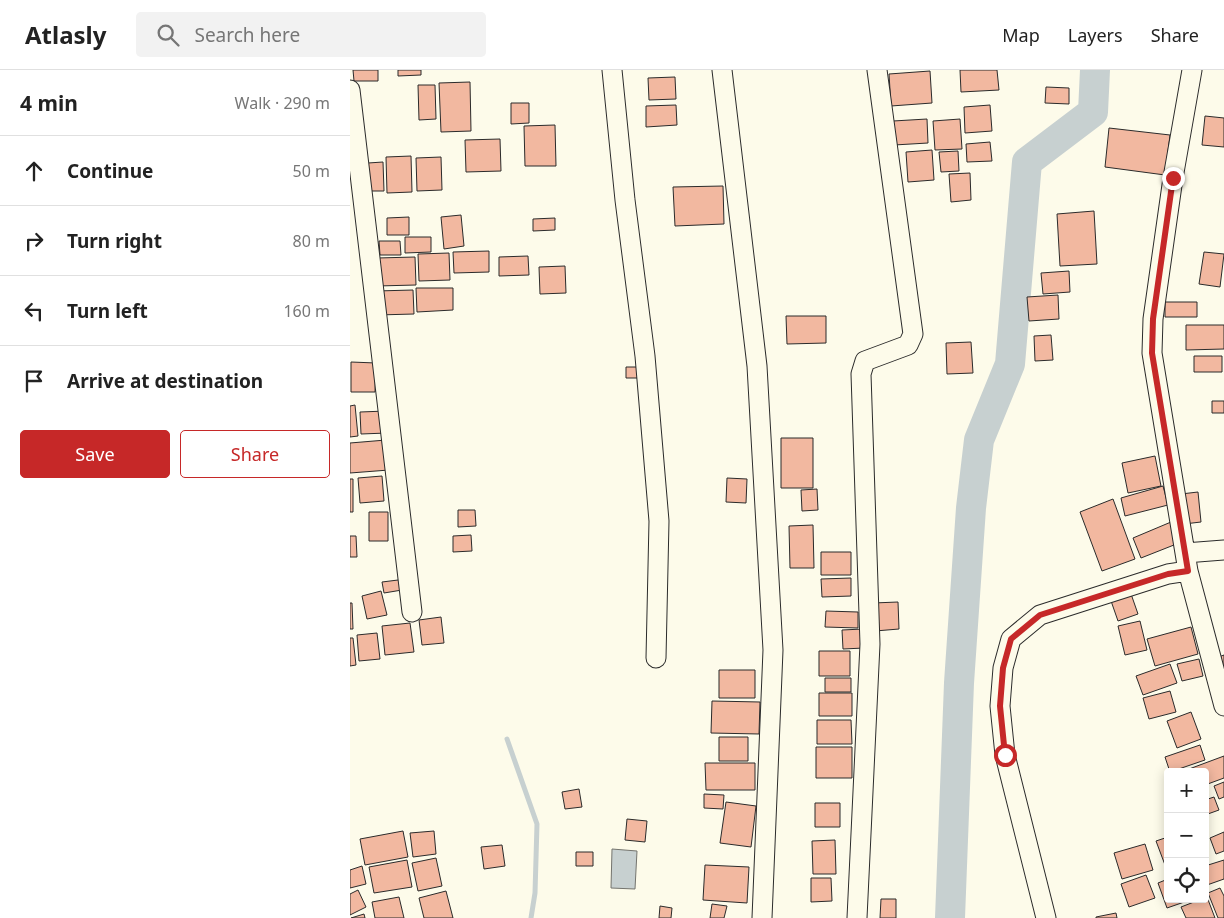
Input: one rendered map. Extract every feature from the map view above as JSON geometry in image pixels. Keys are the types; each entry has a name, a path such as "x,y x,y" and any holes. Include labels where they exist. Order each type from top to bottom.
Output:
{"street":[{"path":"612,70 625,200 645,356 659,520 656,658"},
{"path":"722,70 758,366 773,650 762,918"},
{"path":"857,918 870,644 861,374 865,361 908,345 913,334 877,70"},
{"path":"1192,70 1173,178 1156,300 1152,353 1187,562 1224,706"},
{"path":"350,90 412,612"},
{"path":"1046,918 1005,755 1000,706 1003,668 1011,639 1040,615 1168,574 1187,562 1224,550"}],"shaded area":[{"path":"612,849 637,851 635,889 611,888"}],"building":[{"path":"353,70 378,70 378,81 354,81"},
{"path":"398,70 421,70 421,75 398,76"},
{"path":"960,70 997,70 999,90 961,92"},
{"path":"930,71 932,103 891,106 889,74"},
{"path":"675,77 676,99 649,100 648,78"},
{"path":"470,82 471,131 441,132 439,83"},
{"path":"418,85 435,85 436,119 419,120"},
{"path":"1046,87 1069,88 1069,104 1045,103"},
{"path":"511,103 529,103 529,123 511,124"},
{"path":"676,105 677,125 646,127 646,106"},
{"path":"990,105 992,131 965,133 964,107"},
{"path":"1205,116 1224,118 1224,147 1202,145"},
{"path":"927,119 928,143 894,145 893,121"},
{"path":"960,119 962,149 935,150 933,121"},
{"path":"555,125 556,166 525,166 524,126"},
{"path":"1109,128 1170,135 1165,175 1105,167"},
{"path":"500,139 501,171 466,172 465,140"},
{"path":"990,142 992,161 967,162 966,144"},
{"path":"932,150 934,180 908,182 906,152"},
{"path":"958,151 959,171 941,172 939,152"},
{"path":"411,156 412,192 387,193 386,157"},
{"path":"441,157 442,190 417,191 416,158"},
{"path":"383,162 384,191 369,191 368,163"},
{"path":"970,173 971,200 951,202 949,174"},
{"path":"723,186 724,224 675,226 673,187"},
{"path":"1094,211 1097,264 1060,266 1057,214"},
{"path":"461,215 464,246 444,249 441,217"},
{"path":"409,217 409,235 387,235 387,218"},
{"path":"555,218 555,230 533,231 533,219"},
{"path":"405,237 431,237 431,252 405,253"},
{"path":"379,241 400,241 401,255 380,255"},
{"path":"489,251 489,272 454,273 453,252"},
{"path":"1204,252 1224,254 1220,287 1199,284"},
{"path":"449,253 450,280 419,281 418,254"},
{"path":"528,256 529,275 499,276 499,257"},
{"path":"415,257 416,285 377,286 377,258"},
{"path":"565,266 566,293 540,294 539,267"},
{"path":"1069,271 1070,292 1043,294 1041,273"},
{"path":"416,288 453,288 453,310 417,312"},
{"path":"413,290 414,314 377,315 376,291"},
{"path":"1058,295 1059,319 1029,321 1027,297"},
{"path":"1165,302 1197,302 1197,317 1165,317"},
{"path":"786,316 826,316 826,343 787,344"},
{"path":"1186,325 1224,325 1224,349 1186,350"},
{"path":"1051,335 1053,360 1035,361 1034,336"},
{"path":"971,342 973,373 947,374 946,343"},
{"path":"1194,356 1222,356 1222,372 1194,372"},
{"path":"351,362 376,363 375,392 351,392"},
{"path":"626,367 642,367 642,378 626,378"},
{"path":"1212,401 1224,401 1224,413 1212,413"},
{"path":"355,405 358,436 350,437 350,406"},
{"path":"386,411 387,433 361,434 360,412"},
{"path":"781,438 813,438 813,488 781,488"},
{"path":"386,440 389,470 350,473 350,443"},
{"path":"1155,456 1161,486 1128,493 1122,463"},
{"path":"382,476 384,501 360,503 358,478"},
{"path":"727,478 747,479 746,503 726,502"},
{"path":"350,479 353,479 353,512 350,512"},
{"path":"1163,486 1168,505 1125,516 1121,498"},
{"path":"817,489 818,510 802,511 801,490"},
{"path":"1198,492 1201,522 1184,524 1181,494"},
{"path":"1113,499 1135,559 1102,571 1080,512"},
{"path":"458,510 475,510 476,526 458,527"},
{"path":"369,512 388,512 388,541 369,541"},
{"path":"1171,522 1179,543 1141,558 1133,538"},
{"path":"813,525 814,568 790,568 789,526"},
{"path":"471,535 472,551 453,552 453,536"},
{"path":"350,536 356,536 357,557 350,557"},
{"path":"821,552 851,552 851,575 821,575"},
{"path":"851,578 851,596 822,597 821,579"},
{"path":"406,579 408,589 384,593 382,582"},
{"path":"381,591 387,615 367,619 362,596"},
{"path":"1130,591 1138,614 1118,621 1110,598"},
{"path":"898,602 899,629 875,631 873,603"},
{"path":"350,603 352,603 353,629 350,629"},
{"path":"826,611 858,612 858,628 825,627"},
{"path":"441,617 444,643 422,645 419,620"},
{"path":"1140,621 1147,650 1125,655 1118,626"},
{"path":"410,623 414,652 385,655 382,626"},
{"path":"1191,627 1198,654 1155,666 1147,639"},
{"path":"863,629 864,648 843,649 842,630"},
{"path":"377,633 380,659 359,661 357,635"},
{"path":"350,638 353,638 356,665 350,666"},
{"path":"819,651 850,651 850,676 819,676"},
{"path":"1224,655 1224,682 1216,658"},
{"path":"1199,659 1203,676 1182,681 1177,664"},
{"path":"1170,664 1177,683 1143,695 1136,676"},
{"path":"719,670 755,670 755,698 719,698"},
{"path":"825,678 851,678 851,692 825,692"},
{"path":"1170,691 1176,712 1149,719 1143,698"},
{"path":"819,693 852,693 852,716 819,716"},
{"path":"712,701 760,702 759,734 711,733"},
{"path":"1191,712 1201,739 1177,748 1167,721"},
{"path":"817,720 851,720 852,744 817,744"},
{"path":"719,737 748,737 748,761 719,761"},
{"path":"1200,745 1205,760 1182,768 1169,768 1165,757"},
{"path":"816,747 852,747 852,778 816,778"},
{"path":"1224,756 1224,778 1209,784 1209,768 1192,768"},
{"path":"705,763 755,763 755,790 706,790"},
{"path":"1224,782 1224,797 1219,799 1214,786"},
{"path":"579,789 582,807 565,809 562,792"},
{"path":"704,794 724,795 723,809 704,808"},
{"path":"1214,797 1219,810 1209,814 1209,799"},
{"path":"726,802 756,806 751,847 720,843"},
{"path":"815,803 840,803 840,827 815,827"},
{"path":"627,819 647,821 645,842 625,840"},
{"path":"403,831 408,857 365,865 360,839"},
{"path":"434,831 436,854 413,857 410,833"},
{"path":"1224,832 1224,851 1216,854 1210,838"},
{"path":"1164,838 1164,862 1156,841"},
{"path":"835,840 836,874 813,874 812,841"},
{"path":"1145,844 1153,870 1122,879 1114,853"},
{"path":"502,845 505,866 484,869 481,847"},
{"path":"576,852 593,852 593,866 576,866"},
{"path":"436,858 442,886 418,891 412,863"},
{"path":"407,860 412,887 374,893 369,867"},
{"path":"1224,860 1224,879 1209,884 1209,865"},
{"path":"705,865 749,867 747,903 703,900"},
{"path":"362,866 366,884 350,888 350,870"},
{"path":"1146,875 1155,898 1129,907 1121,884"},
{"path":"811,878 831,878 832,901 811,902"},
{"path":"1164,881 1164,900 1158,883"},
{"path":"1220,888 1224,896 1224,918 1218,918 1209,893"},
{"path":"358,890 366,907 350,915 350,894"},
{"path":"446,891 453,918 424,918 419,898"},
{"path":"399,897 404,918 375,918 372,902"},
{"path":"881,899 896,899 896,918 880,918"},
{"path":"1209,902 1215,918 1186,918 1181,907 1191,903"},
{"path":"1165,903 1181,903 1167,908"},
{"path":"712,904 727,906 724,918 710,918"},
{"path":"660,906 672,908 671,918 659,918"},
{"path":"1116,913 1117,918 1096,918 1096,917"},
{"path":"364,914 365,918 351,918"}],"waterway":[{"path":"950,918 959,683 971,508 979,440 1010,364 1027,162 1093,112 1095,70"},
{"path":"507,739 537,824 535,893 531,918"}],"route":[{"path":"1005,755 1000,706 1003,668 1011,639 1040,615 1168,574 1188,571 1152,353 1153,319 1173,178"}]}
